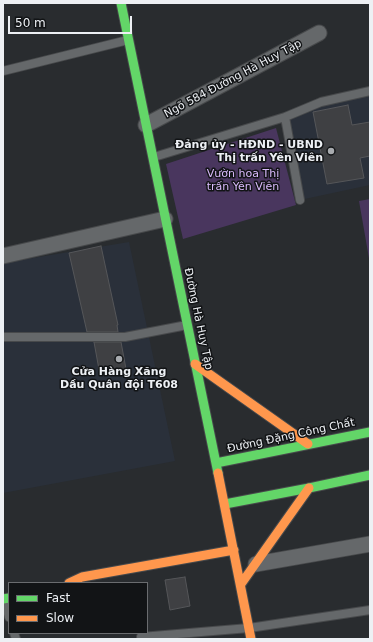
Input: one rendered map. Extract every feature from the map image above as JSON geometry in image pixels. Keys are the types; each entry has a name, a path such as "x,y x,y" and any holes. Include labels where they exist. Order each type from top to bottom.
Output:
{"main road":[{"name":"Đường Hà Huy Tập","path":"121,3 225,504 234,550 233,565 241,584 251,639"},
{"path":"195,364 308,444"},
{"name":"Đường Đặng Công Chất","path":"216,463 370,432"},
{"path":"225,504 370,476"},
{"path":"241,584 309,488"},
{"path":"71,582 82,577 234,550"}],"street":[{"name":"Ngõ 584 Đường Hà Huy Tập","path":"146,125 320,33"},
{"path":"3,256 166,219"},
{"path":"256,564 370,544"}],"lane":[{"path":"3,71 128,40"},
{"path":"153,157 285,117 321,102 370,91"},
{"path":"285,117 300,200"},
{"path":"3,337 125,337 187,325"},
{"path":"3,599 8,614"},
{"path":"141,638 249,628 370,610"}],"shaded area":[{"name":"Đảng ủy - HĐND - UBND Thị trấn Yên Viên","path":"370,91 370,185 300,200 285,117"},
{"path":"129,242 175,461 3,493 3,263"}],"green space":[{"name":"Vườn hoa Thị trấn Yên Viên","path":"276,128 296,205 183,239 166,164"},
{"path":"370,199 370,264 359,201"}],"building":[{"path":"348,105 352,125 370,122 370,156 360,158 364,178 327,184 313,112"},
{"path":"101,246 118,325 118,332 87,332 69,253"},
{"path":"94,342 121,342 126,369 100,375"},
{"path":"185,577 190,606 170,610 165,580"}],"traffic: fast":[{"path":"121,3 218,473"},
{"path":"216,463 370,432"},
{"path":"225,504 370,475"},
{"path":"3,599 8,598"}],"traffic: slow":[{"path":"195,364 308,444"},
{"path":"218,473 251,639"},
{"path":"241,584 309,488"},
{"path":"71,582 82,577 234,550"}],"place":[{"name":"Đảng ủy - HĐND - UBND Thị trấn Yên Viên","path":"331,151"},
{"name":"Cửa Hàng Xăng Dầu Quân đội T608","path":"119,359"}]}
